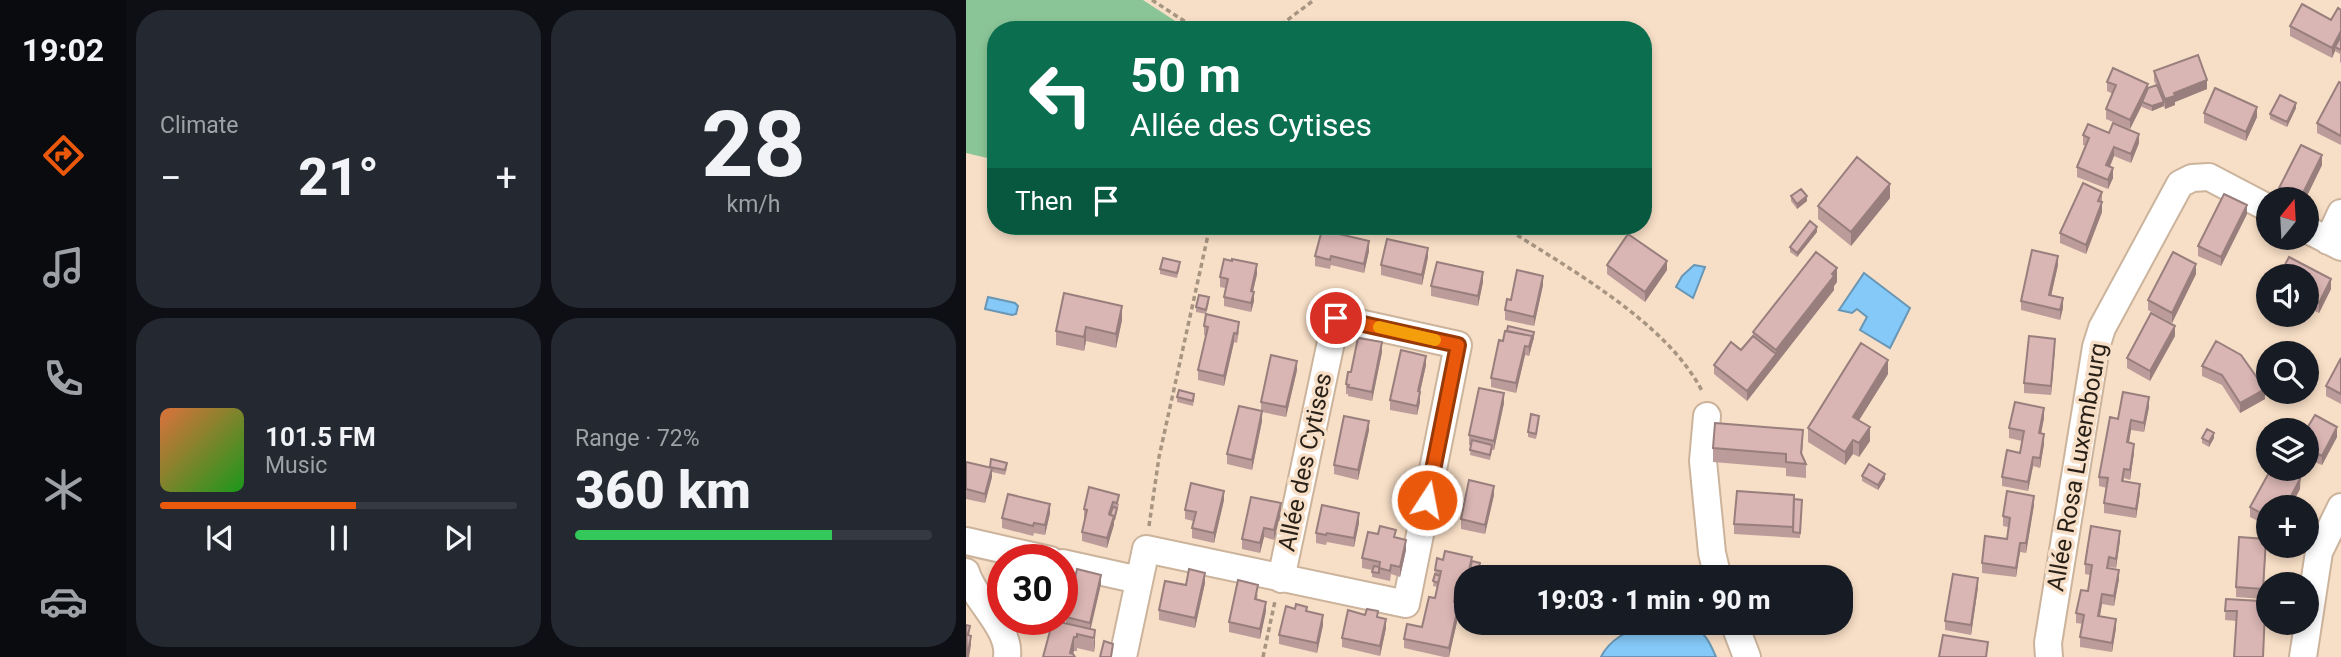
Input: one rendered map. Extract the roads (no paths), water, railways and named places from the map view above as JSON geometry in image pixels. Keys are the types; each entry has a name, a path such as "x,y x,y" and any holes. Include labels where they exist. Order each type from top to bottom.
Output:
{"street":[{"name":"Allée Rosa Luxembourg","path":"2049,657 2047,651 2050,629 2095,347 2102,328 2180,184 2192,178 2208,177 2256,202"},
{"path":"2325,239 2341,213"},
{"name":"Allée des Cytises","path":"1139,580 1146,549 1280,579 1406,604 1458,345 1336,318 1280,579"},
{"path":"1707,416 1703,461 1715,565"},
{"path":"2303,657 2319,552 2341,507"},
{"path":"966,541 987,546"},
{"path":"1078,567 1139,580 1123,657"},
{"path":"966,572 976,595 1001,629 1006,642 1007,657"},
{"path":"1738,635 1746,657"}],"water":[{"path":"1694,265 1705,267 1693,298 1676,287 1682,276"},
{"path":"1864,273 1910,308 1890,348 1860,330 1867,317 1857,309 1852,313 1839,310"},
{"path":"988,297 1015,303 1018,306 1016,314 985,309"},
{"path":"1622,635 1703,635 1716,657 1601,657"}]}
